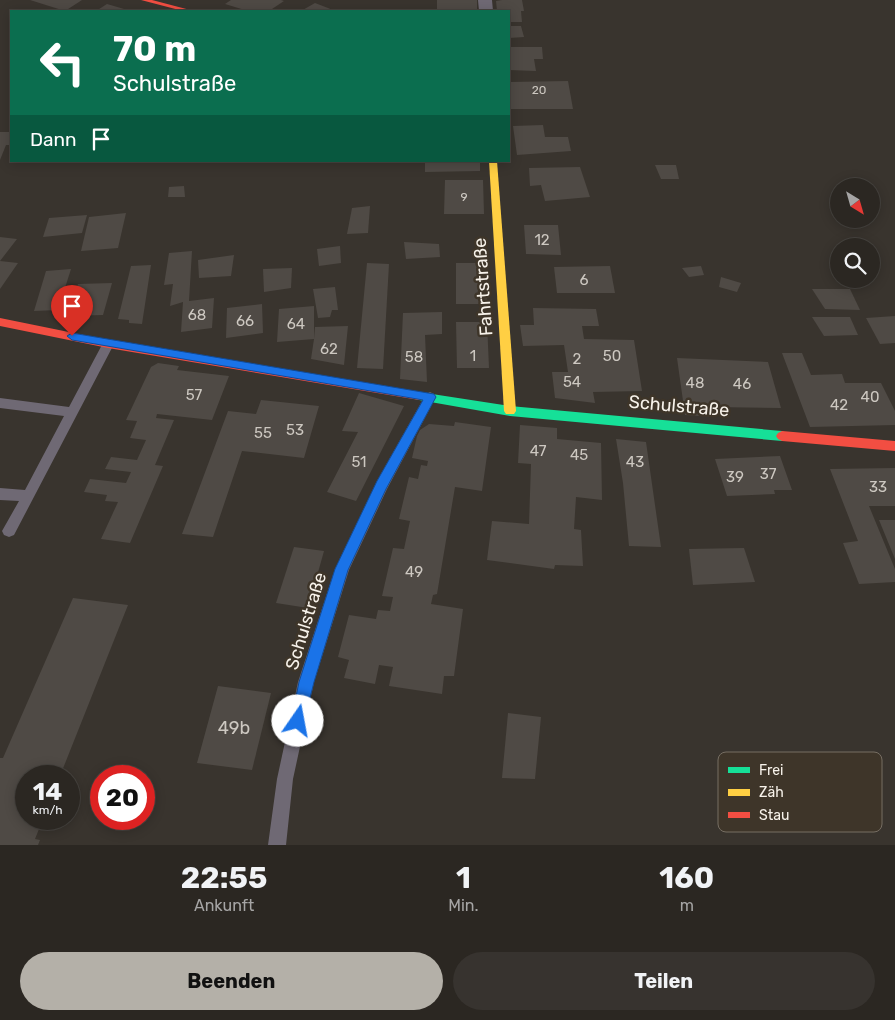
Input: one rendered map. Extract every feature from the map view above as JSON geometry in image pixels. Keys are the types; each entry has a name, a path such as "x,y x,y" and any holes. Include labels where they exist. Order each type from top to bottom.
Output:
{"street":[{"path":"144,0 187,10"},
{"name":"Fahrtstraße","path":"493,162 510,410"},
{"name":"Schulstraße","path":"0,322 108,344 510,410 895,446"}],"lane":[{"path":"9,531 108,344"},
{"name":"Schulstraße","path":"277,845 285,779 306,682 342,569 382,485 430,397"},
{"path":"0,402 72,412"},
{"path":"0,494 29,496"}],"building":[{"path":"30,0 82,0 67,10"},
{"path":"231,0 284,1 270,10 245,10 225,4"},
{"path":"437,0 477,0 477,10 437,10"},
{"path":"522,0 524,11 521,11 522,22 510,22 510,10 497,10 496,1"},
{"path":"315,3 333,10 303,10"},
{"path":"107,4 128,10 98,10"},
{"path":"510,26 521,26 524,37 510,38"},
{"path":"510,47 542,47 543,59 534,59 536,71 510,70"},
{"path":"568,81 573,109 511,109 510,82"},
{"path":"543,125 545,137 568,137 571,151 517,155 513,126"},
{"path":"0,132 10,132 10,145 6,145 0,160"},
{"path":"425,162 480,162 480,171 425,172"},
{"path":"655,165 676,165 679,179 661,179"},
{"path":"580,167 590,197 545,201 541,185 530,186 529,168"},
{"path":"445,180 483,180 484,214 444,214"},
{"path":"184,186 185,197 168,197 169,187"},
{"path":"370,206 368,233 347,234 352,208"},
{"path":"126,213 118,248 81,251 89,217"},
{"path":"87,215 82,233 43,237 49,218"},
{"path":"524,225 558,225 561,255 526,254"},
{"path":"0,237 17,239 0,261"},
{"path":"404,242 439,244 440,257 406,259"},
{"path":"340,246 341,263 319,266 317,249"},
{"path":"192,251 189,301 214,298 212,328 181,332 183,302 170,306 173,284 164,285 169,253"},
{"path":"234,255 231,276 199,278 198,260"},
{"path":"0,261 18,263 0,289"},
{"path":"367,263 389,264 383,369 357,368"},
{"path":"456,263 486,263 487,304 456,304"},
{"path":"151,265 142,324 129,323 129,320 118,319 131,266"},
{"path":"610,266 615,293 557,293 554,267"},
{"path":"701,266 704,275 689,277 682,268"},
{"path":"292,268 291,288 264,292 263,269"},
{"path":"71,269 58,310 34,311 46,271"},
{"path":"721,277 741,283 737,292 719,287"},
{"path":"112,283 103,315 66,316 78,284"},
{"path":"335,287 338,310 332,310 330,317 318,318 313,289"},
{"path":"812,289 850,289 860,310 825,309"},
{"path":"262,304 263,333 226,338 227,308"},
{"path":"314,306 314,339 277,342 279,309"},
{"path":"533,308 596,309 599,326 582,326 584,339 634,340 642,391 593,392 595,403 555,398 552,372 568,372 564,345 523,346 520,325 534,325"},
{"path":"442,312 442,334 425,335 427,382 400,379 403,313"},
{"path":"895,316 895,343 880,344 866,318"},
{"path":"812,317 850,317 858,335 824,336"},
{"path":"456,322 487,322 489,368 457,368"},
{"path":"348,326 344,365 311,359 315,327"},
{"path":"782,353 802,353 811,375 842,374 845,383 881,383 895,411 895,425 810,427"},
{"path":"677,358 768,362 781,408 713,407 714,417 685,415"},
{"path":"158,363 179,366 177,370 229,376 212,420 157,414 156,418 174,420 155,465 163,466 130,543 101,539 118,502 105,501 107,495 84,492 90,479 126,483 131,472 105,469 111,457 137,460 146,440 130,438 137,421 126,420 151,367"},
{"path":"359,393 404,406 356,501 327,492 358,432 342,431"},
{"path":"261,400 319,406 304,458 242,451 213,537 182,534 228,411 256,414"},
{"path":"455,422 491,427 482,491 455,487 437,594 433,595 431,604 463,609 454,676 444,676 442,694 389,686 393,667 379,665 375,684 344,678 349,660 338,657 349,615 376,619 378,610 390,611 393,597 382,596 393,548 404,549 410,521 399,519 409,477 418,479 421,465 427,466 428,461 412,458 417,436 420,430 429,424 454,426"},
{"path":"520,425 557,428 557,439 601,443 602,500 576,497 574,529 581,530 583,566 555,565 554,569 487,560 492,521 529,524 531,464 518,463"},
{"path":"616,439 646,442 661,547 629,546 623,483"},
{"path":"780,456 792,490 774,490 775,494 727,496 715,459"},
{"path":"895,468 895,506 869,506 895,569 895,582 859,584 843,543 858,541 830,469"},
{"path":"879,520 895,520 895,559"},
{"path":"294,547 324,551 308,608 276,603"},
{"path":"744,548 755,582 693,585 689,549"},
{"path":"73,598 128,605 64,765 15,765 15,830 39,830 35,839 40,840 38,845 0,845 0,758 3,758"},
{"path":"218,686 271,693 252,770 197,763"},
{"path":"508,713 541,717 535,779 502,778"}],"traffic: fast":[{"path":"419,396 510,411 782,436"}],"traffic: slow":[{"path":"493,162 510,411"}],"traffic: jam":[{"path":"144,0 187,10"},
{"path":"0,322 108,344 419,396"},
{"path":"782,436 895,446"}],"route":[{"path":"72,336 127,347 430,397 382,485 342,569 306,682 298,721"}]}
